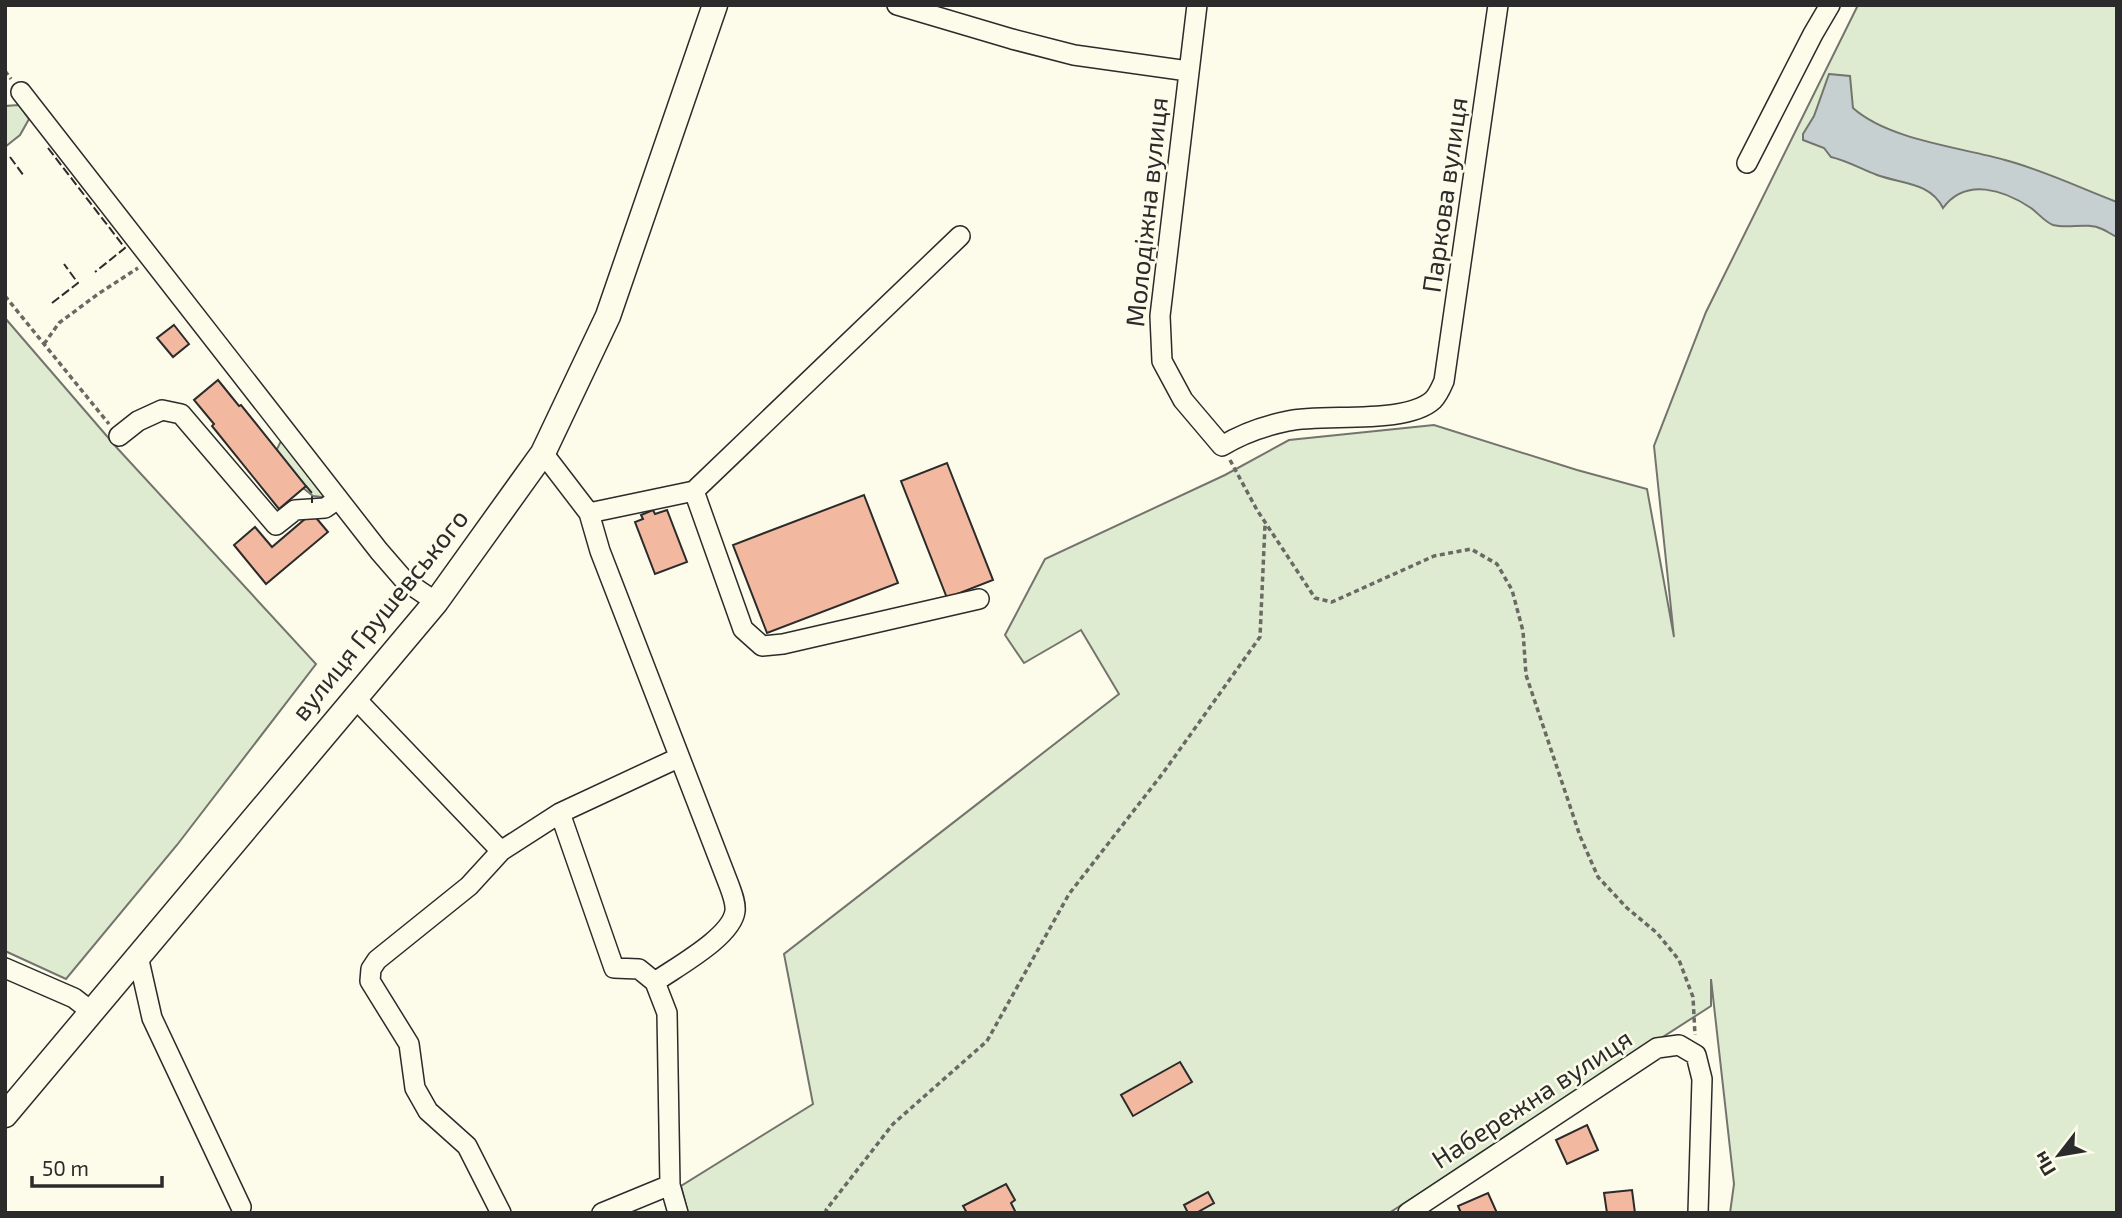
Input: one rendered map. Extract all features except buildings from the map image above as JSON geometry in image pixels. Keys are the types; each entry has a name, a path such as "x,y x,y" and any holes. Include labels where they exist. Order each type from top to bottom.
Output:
{"main road":[{"name":"вулиця Грушевського","path":"5,1115 436,602 543,453 608,316 715,5"}],"street":[{"path":"897,5 1012,40 1073,55 1188,71"},
{"name":"Молодіжна вулиця","path":"1197,5 1160,316 1162,361 1183,400 1222,446"},
{"name":"Паркова вулиця","path":"1222,446 1242,433 1290,420 1406,412 1426,405 1439,392 1444,382 1498,5"},
{"path":"1747,163 1830,5"},
{"path":"21,92 404,581 436,602"},
{"path":"589,513 694,491 960,236"},
{"path":"119,436 138,421 162,410 181,414 276,525 295,510 326,508 338,499"},
{"path":"543,453 589,513 600,551 736,908 732,923 720,937 655,982"},
{"path":"694,491 743,629 762,646 979,599"},
{"path":"355,698 501,851"},
{"path":"501,1213 467,1146 428,1111 415,1088 410,1044 370,981 371,969 377,960 469,886 501,851 559,813 678,758"},
{"path":"559,813 614,968 639,969 655,982 667,1013 670,1185 678,1213"},
{"path":"138,956 152,1018 241,1207"},
{"path":"5,968 74,998 92,1012"},
{"name":"Набережна вулиця","path":"1408,1213 1657,1048 1679,1045 1696,1055"},
{"path":"1696,1055 1702,1079 1698,1213"},
{"path":"602,1213 670,1185"}],"path":[{"path":"44,344 59,323 98,294 152,260"},
{"path":"5,296 119,436"},
{"path":"1222,446 1265,523 1315,598 1332,602 1434,556 1471,549 1497,564 1512,590 1523,631 1526,676 1580,836 1598,877 1627,908 1657,933 1679,960 1693,997 1696,1055"},
{"path":"828,1213 826,1210 893,1124 988,1041 1069,894 1163,772 1259,637 1265,523"}],"green space":[{"path":"1858,5 2117,5 2117,1213 1730,1213 1734,1184 1711,979 1711,1006 1389,1213 688,1213 681,1186 813,1104 784,954 1119,694 1081,630 1024,663 1005,635 1045,559 1225,475 1289,440 1434,425 1647,489 1674,637 1654,446 1706,312"},
{"path":"19,105 29,119 20,135 5,147 5,106"},
{"path":"5,318 118,449 316,664 177,845 66,979 5,951"},
{"path":"281,441 289,442 330,490 322,497 313,496 281,470 275,453"}],"shaded area":[{"path":"1829,74 1850,76 1853,108 1885,128 1925,141 2019,164 2117,202 2117,237 2096,227 2053,225 2009,196 1985,190 1963,192 1952,198 1943,208 1931,193 1923,189 1831,157 1824,148 1803,140 1803,134 1814,116"}],"fence":[{"path":"48,148 125,248 95,272"},
{"path":"10,157 24,176"},
{"path":"52,303 78,283 64,264"},
{"path":"306,486 312,493 312,503"}]}
